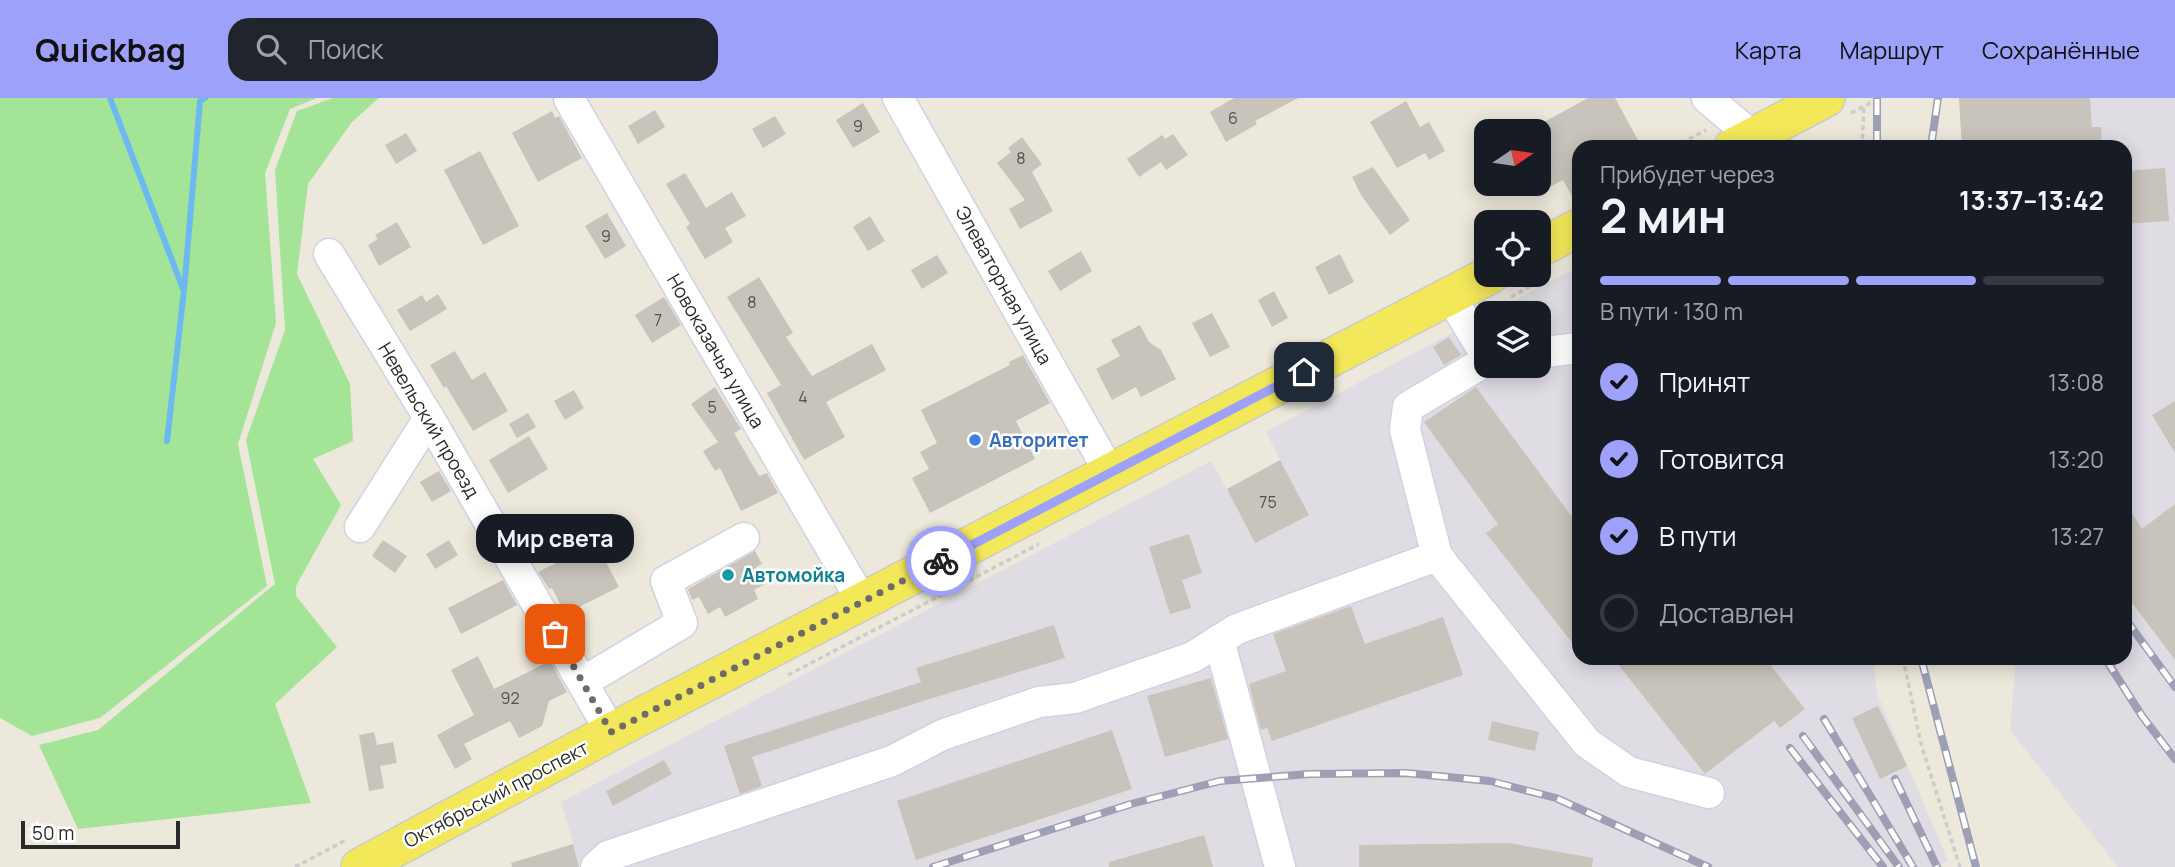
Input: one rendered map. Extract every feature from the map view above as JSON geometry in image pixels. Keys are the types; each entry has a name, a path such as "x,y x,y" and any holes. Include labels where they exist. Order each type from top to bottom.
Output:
{"main road":[{"path":"1747,140 1826,98"},
{"path":"1551,242 1572,231"},
{"name":"Октябрьский проспект","path":"360,867 611,732 1474,283"}],"street":[{"name":"Элеваторная улица","path":"898,98 1110,473"},
{"path":"1707,98 1741,140"},
{"name":"Новоказачья улица","path":"569,99 863,603"},
{"name":"Невельский проезд","path":"329,254 429,418 611,732"},
{"path":"1450,296 1474,335"},
{"path":"1551,351 1572,349"},
{"path":"1474,368 1408,407 1405,430 1437,556 1587,743 1629,772 1709,793"},
{"path":"360,527 429,418"},
{"path":"583,682 682,623 666,581 744,538"},
{"path":"596,867 608,856 892,761 942,735 1039,702 1075,698 1192,657 1237,629 1437,556"},
{"path":"1219,640 1280,867"}],"path":[{"path":"1862,140 1864,106"},
{"path":"1904,665 1921,744 1960,867"}],"shaded area":[{"path":"1959,98 2175,98 2175,867 2118,867 2010,730 2015,665 2132,665 2132,140 1962,140"},
{"path":"1572,270 1572,665 1874,665 1877,693 1948,861 1937,867 580,867 561,802 1211,461 1227,489 1280,460 1266,432 1474,321 1474,378 1551,378 1551,301 1513,301 1540,287 1551,287 1551,281"}],"green space":[{"path":"0,98 317,98 290,109 265,173 276,323 238,444 267,586 100,718 32,736 0,718"},
{"path":"333,98 379,98 352,122 308,184 297,274 350,384 353,441 313,459 341,505 296,586 296,596 337,647 275,704 311,803 78,829 39,745 98,730 275,584 246,440 285,330 275,170 297,111"}],"building":[{"path":"1234,98 1298,98 1255,121 1257,124 1226,142 1210,112"},
{"path":"1588,98 1615,98 1638,140 1572,140 1572,196 1563,180 1551,186 1550,119"},
{"path":"1959,98 2090,98 2092,127 2101,127 2102,140 1962,140"},
{"path":"1406,101 1420,127 1429,122 1445,151 1429,160 1425,153 1397,168 1370,122"},
{"path":"863,103 880,132 853,148 836,120"},
{"path":"655,110 665,127 638,144 628,126"},
{"path":"552,111 555,118 559,116 582,158 538,182 512,133"},
{"path":"775,116 786,134 763,148 752,129"},
{"path":"406,133 417,151 396,164 385,145"},
{"path":"1173,134 1188,155 1166,170 1161,162 1139,177 1127,159 1162,135 1165,139"},
{"path":"1022,137 1042,164 1032,172 1053,211 1020,229 1009,209 1025,200 997,163 1011,152 1008,148"},
{"path":"480,151 519,226 483,245 444,170"},
{"path":"1373,167 1410,220 1390,235 1361,195 1352,177"},
{"path":"2165,168 2169,221 2132,223 2132,170"},
{"path":"685,173 706,208 732,192 746,216 725,228 733,242 705,259 686,227 690,224 666,184"},
{"path":"607,213 626,246 605,259 585,226"},
{"path":"870,216 885,241 868,251 853,227"},
{"path":"397,222 411,247 379,266 368,245 378,239 375,235"},
{"path":"1081,251 1092,271 1060,291 1048,271"},
{"path":"1340,254 1354,282 1329,295 1315,267"},
{"path":"937,255 948,273 922,289 911,270"},
{"path":"759,277 793,333 786,337 812,376 872,344 886,370 826,402 845,437 804,460 767,393 781,385 727,297"},
{"path":"1274,291 1288,318 1272,327 1258,300"},
{"path":"438,294 447,309 410,331 397,310 422,295 426,302"},
{"path":"664,297 681,325 652,343 635,315"},
{"path":"1212,313 1230,347 1210,357 1192,323"},
{"path":"1140,325 1149,342 1161,350 1176,379 1141,397 1136,387 1112,400 1096,369 1120,356 1111,340"},
{"path":"1449,337 1461,355 1444,365 1433,347"},
{"path":"455,351 472,380 485,372 508,411 473,431 430,365"},
{"path":"1023,355 1050,403 1016,421 1035,459 930,513 912,478 929,469 920,452 937,443 921,410 1010,365 1009,362"},
{"path":"715,387 741,429 734,433 759,476 767,473 778,493 741,511 720,468 715,471 703,451 718,442 691,404"},
{"path":"1476,387 1572,517 1572,642 1486,533 1498,524 1424,422"},
{"path":"574,390 584,408 565,420 554,401"},
{"path":"2175,401 2175,453 2152,415"},
{"path":"528,413 536,427 517,438 509,424"},
{"path":"529,436 548,469 508,493 489,460"},
{"path":"1280,460 1309,515 1255,543 1227,489"},
{"path":"439,471 451,491 432,502 420,482"},
{"path":"2175,504 2175,660 2132,603 2132,513 2142,529"},
{"path":"1189,534 1202,573 1182,580 1191,608 1170,614 1149,547"},
{"path":"383,540 407,556 395,573 372,556"},
{"path":"449,540 458,555 435,569 426,554"},
{"path":"596,543 619,587 565,614 552,588 549,589 538,572"},
{"name":"Автомойка","path":"755,551 762,564 756,567 765,584 754,590 758,599 725,617 720,607 708,614 699,597 692,600 688,589"},
{"path":"503,580 517,605 461,634 448,608"},
{"path":"1351,606 1365,644 1443,617 1463,675 1272,741 1267,728 1261,730 1249,684 1286,671 1273,634"},
{"path":"1054,625 1065,658 752,757 762,786 740,794 724,746 921,682 916,668"},
{"path":"478,656 494,689 550,661 567,692 549,701 542,726 519,738 510,721 464,744 472,759 455,769 437,735 474,715 451,670"},
{"path":"1619,665 1770,665 1805,709 1780,728 1774,721 1705,774"},
{"path":"1211,678 1228,739 1165,757 1147,696"},
{"path":"1878,706 1907,766 1880,779 1852,718"},
{"path":"1492,721 1539,732 1535,751 1488,740"},
{"path":"1112,730 1132,789 916,860 897,801"},
{"path":"374,732 377,745 393,742 397,763 380,766 384,788 369,791 359,735"},
{"path":"664,760 672,774 613,806 606,791"},
{"path":"1204,835 1213,867 1109,867 1109,862"},
{"path":"1509,843 1593,858 1592,867 1359,867 1359,845"},
{"path":"573,844 579,867 512,867 511,863"}],"waterway":[{"path":"110,98 183,289"},
{"path":"167,441 184,290 200,101 205,98"}],"railway":[{"path":"1877,98 1877,140"},
{"path":"1932,140 1938,98"},
{"path":"2132,628 2175,687"},
{"path":"1923,665 1976,867"},
{"path":"2109,665 2142,716 2175,759"},
{"path":"1824,719 1913,867"},
{"path":"1803,736 1899,867"},
{"path":"1790,748 1883,867"},
{"path":"933,867 1131,804 1220,781 1309,774 1406,773 1490,781 1556,798 1708,867"},
{"path":"1895,779 1937,867"}],"way so far":[{"path":"555,634 611,732 941,561"}],"place":[{"name":"Авторитет","path":"975,440"},
{"name":"Автомойка","path":"728,575"},
{"name":"Мир света","path":"555,634"}],"route":[{"path":"941,561 1304,372"}]}
